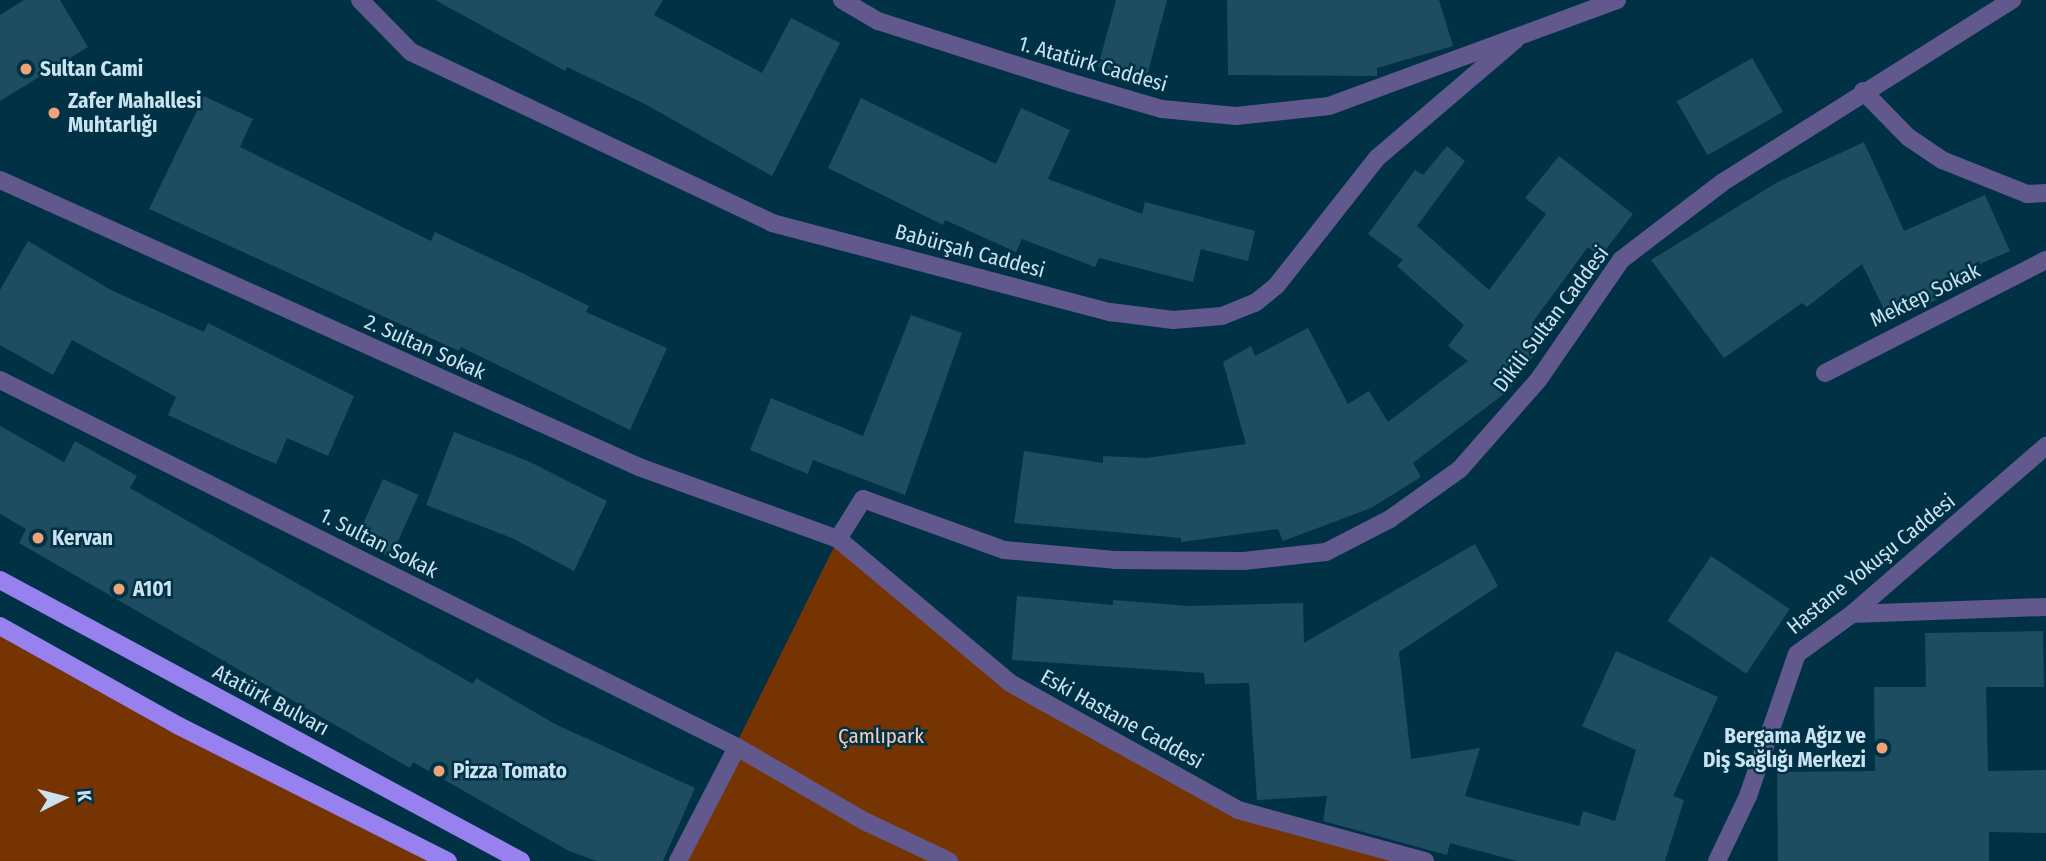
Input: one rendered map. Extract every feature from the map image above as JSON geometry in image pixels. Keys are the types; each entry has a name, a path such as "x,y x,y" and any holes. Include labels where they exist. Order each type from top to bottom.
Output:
{"main road":[{"name":"Atatürk Bulvarı","path":"0,580 521,861"},
{"path":"0,626 179,726 447,861"}],"street":[{"name":"Babürşah Caddesi","path":"360,0 411,52 772,223 1110,312 1173,320 1222,316 1255,303 1277,285 1377,158 1515,40"},
{"name":"1. Atatürk Caddesi","path":"842,0 878,21 1069,82 1162,109 1236,116 1329,106 1515,40 1617,0"},
{"name":"Dikili Sultan Caddesi","path":"838,538 863,499 1004,550 1115,560 1244,561 1326,552 1390,519 1460,469 1539,379 1621,260 1723,182 1863,91 2012,0"},
{"path":"1863,91 1908,137 1942,160 2027,194 2046,193"},
{"name":"2. Sultan Sokak","path":"0,180 639,467 838,538"},
{"name":"Mektep Sokak","path":"1825,373 2046,260"},
{"name":"1. Sultan Sokak","path":"0,380 737,747 864,821 948,861"},
{"name":"Hastane Yokuşu Caddesi","path":"1717,861 1748,796 1797,654 1852,614 2046,446"},
{"name":"Eski Hastane Caddesi","path":"838,538 1010,683 1238,810 1425,861"},
{"path":"1852,614 2046,607"},
{"path":"678,861 737,747"}],"green space":[{"name":"Çamlıpark","path":"838,539 1010,683 1238,810 1425,861 678,861"},
{"path":"0,626 448,861 0,861"}],"building":[{"name":"Sultan Cami","path":"24,0 60,0 88,47 0,101 0,15"},
{"path":"435,0 663,0 654,15 762,73 791,18 840,43 772,176 645,104 567,67 565,71"},
{"path":"1116,0 1167,0 1146,80 1098,67"},
{"path":"1227,0 1439,0 1453,46 1377,68 1377,76 1228,75"},
{"path":"1752,58 1783,112 1708,155 1677,102"},
{"path":"204,96 253,119 240,147 431,241 435,232 589,306 586,312 667,348 630,430 461,347 459,351 149,209"},
{"path":"861,98 996,164 1021,108 1070,130 1048,179 1142,214 1145,202 1255,231 1248,261 1201,249 1193,282 1099,258 1095,267 1022,239 1016,252 945,220 943,225 828,168"},
{"path":"1864,142 1904,231 1985,195 2010,251 1931,285 1938,299 1890,322 1862,264 1807,307 1802,303 1724,358 1651,260 1776,183"},
{"path":"1447,146 1465,161 1417,226 1489,290 1546,214 1525,198 1559,156 1633,214 1600,257 1588,247 1532,323 1541,329 1562,316 1509,390 1413,463 1421,477 1371,508 1283,541 1278,529 1181,542 1181,538 1014,523 1024,451 1103,463 1103,456 1146,458 1246,444 1223,362 1251,346 1255,356 1308,328 1348,404 1369,391 1388,422 1468,361 1448,346 1464,325 1397,266 1403,260 1368,234 1415,170 1423,175"},
{"path":"28,241 111,290 204,332 208,323 354,396 328,456 287,438 276,464 239,448 168,415 176,397 72,340 53,375 0,345 0,290"},
{"path":"911,315 962,333 905,495 813,460 808,474 750,450 771,398 863,436"},
{"path":"0,426 64,462 75,441 137,476 130,488 473,684 476,678 555,724 695,788 663,861 597,861 569,851 413,762 410,768 19,543 26,529 0,514"},
{"path":"454,432 530,462 607,501 574,571 512,538 426,505"},
{"path":"383,479 419,495 391,557 355,541"},
{"path":"1475,544 1498,586 1399,652 1411,759 1480,748 1465,796 1579,826 1583,811 1615,821 1636,750 1582,726 1616,651 1718,697 1673,796 1684,800 1665,861 1517,861 1450,843 1447,855 1323,821 1327,796 1257,800 1249,683 1205,684 1204,673 1012,660 1017,596 1113,605 1113,600 1189,606 1303,603 1304,643"},
{"path":"1711,556 1790,609 1746,674 1667,621"},
{"name":"Bergama Ağız ve Diş Sağlığı Merkezi","path":"2043,631 2044,687 1986,687 1988,771 2046,770 2046,833 1989,832 1989,861 1778,861 1777,772 1875,771 1874,687 1926,687 1925,633"}],"place":[{"name":"Sultan Cami","path":"26,69"},
{"name":"Zafer Mahallesi Muhtarlığı","path":"54,113"},
{"name":"Kervan","path":"38,538"},
{"name":"A101","path":"119,589"},
{"name":"Bergama Ağız ve Diş Sağlığı Merkezi","path":"1882,748"},
{"name":"Pizza Tomato","path":"439,771"}]}
